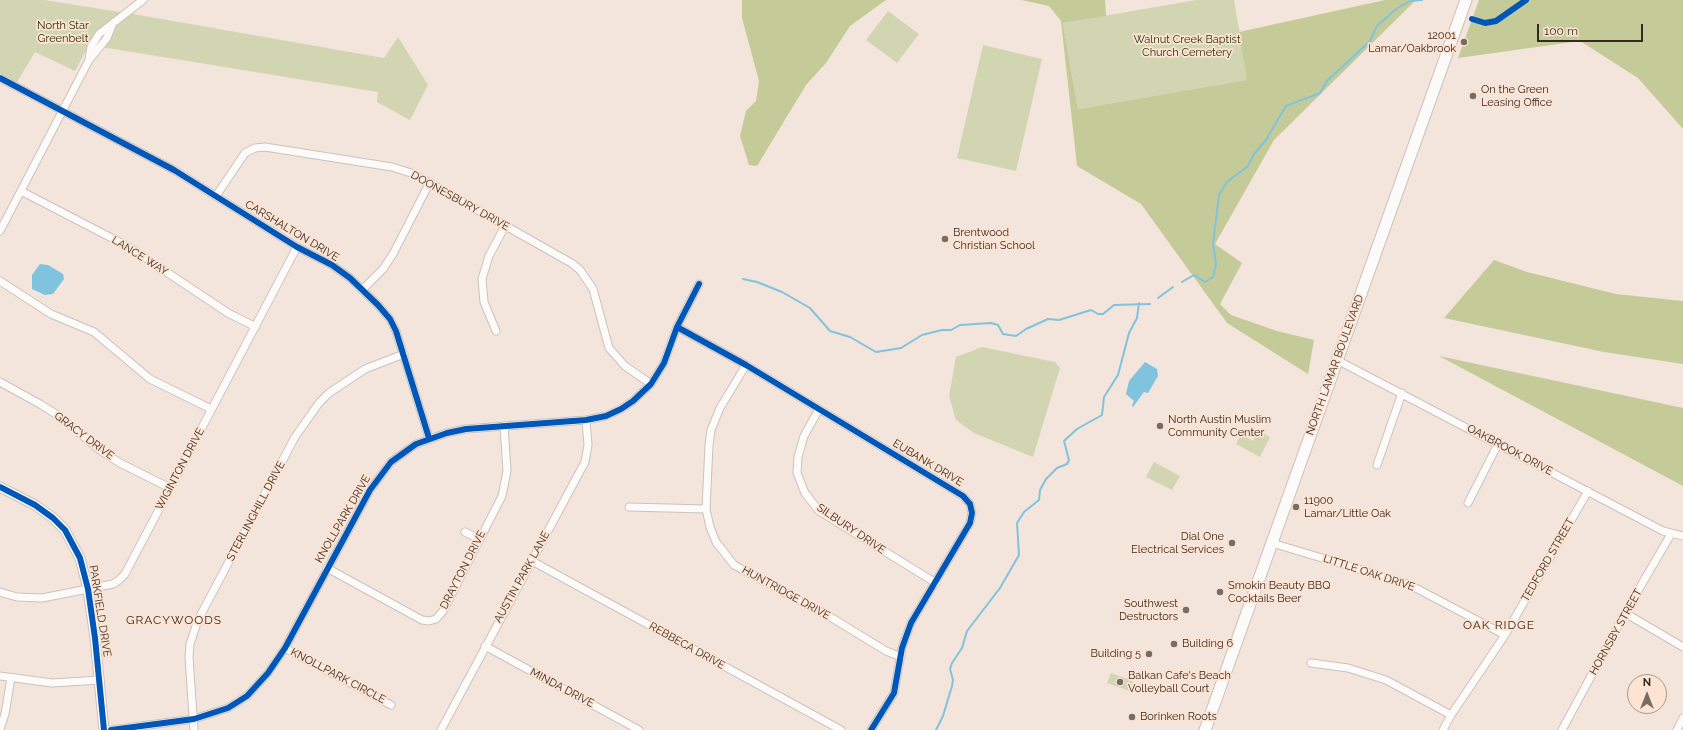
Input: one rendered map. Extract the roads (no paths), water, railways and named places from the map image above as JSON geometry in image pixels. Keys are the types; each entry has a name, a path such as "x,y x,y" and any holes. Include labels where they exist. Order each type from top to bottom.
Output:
{"main road":[{"name":"NORTH LAMAR BOULEVARD","path":"1205,730 1464,5"}],"street":[{"path":"0,232 90,60 107,38 112,25 143,0"},
{"name":"CARSHALTON DRIVE","path":"0,78 174,170 297,247 332,266 362,290 390,319 404,354 429,438"},
{"name":"DOONESBURY DRIVE","path":"216,196 245,153 255,148 266,147 404,170 430,182 573,264 580,270 593,289 608,348 625,366 651,384"},
{"path":"362,290 383,269 430,182"},
{"name":"LANCE WAY","path":"21,191 129,247 228,313 256,327"},
{"path":"496,331 484,302 482,278 489,256 505,226"},
{"name":"WIGINTON DRIVE","path":"0,592 17,597 28,598 112,584 125,574 297,247"},
{"path":"0,281 51,314 94,332 150,380 211,410"},
{"name":"KNOLLPARK DRIVE","path":"111,730 194,719 228,708 247,696 268,673 285,648 327,568 380,474 403,452 429,438 466,429 586,420 606,416 621,409 633,401 651,384 664,363 677,327 699,284"},
{"name":"EUBANK DRIVE","path":"677,327 746,365 963,496 970,504 972,513 970,523 936,583 911,623 905,638 894,693 871,730"},
{"name":"STERLINGHILL DRIVE","path":"194,730 189,657 190,644 198,620 295,437 315,409 329,393 365,369 404,354"},
{"name":"OAKBROOK DRIVE","path":"1337,360 1671,534 1683,536"},
{"name":"HUNTRIDGE DRIVE","path":"746,365 720,408 711,430 706,509 710,527 716,542 734,565 832,618 886,651 901,657"},
{"name":"GRACY DRIVE","path":"0,382 59,416 101,450 120,463 170,488"},
{"path":"1377,465 1402,393"},
{"name":"SILBURY DRIVE","path":"818,409 804,436 798,457 798,473 805,493 819,510 936,583"},
{"name":"AUSTIN PARK LANE","path":"441,730 484,646 532,561 584,462 588,445 586,420"},
{"name":"DRAYTON DRIVE","path":"327,568 422,620 429,621 436,619 443,610 502,496 506,483 507,471 504,426"},
{"path":"1468,503 1498,444"},
{"name":"PARKFIELD DRIVE","path":"0,487 35,505 53,518 64,530 80,558 88,589 100,680 104,730"},
{"name":"TEDFORD STREET","path":"1443,730 1451,714 1505,635 1588,491"},
{"path":"629,507 706,509"},
{"path":"465,532 479,539"},
{"name":"HORNSBY STREET","path":"1562,730 1625,613 1671,534"},
{"name":"LITTLE OAK DRIVE","path":"1272,543 1408,584 1505,635"},
{"name":"REBBECA DRIVE","path":"532,561 841,730"},
{"path":"1625,613 1683,647"},
{"name":"MINDA DRIVE","path":"484,646 639,730"},
{"name":"KNOLLPARK CIRCLE","path":"285,648 391,705"},
{"path":"1311,663 1348,668 1386,680 1451,714"},
{"path":"0,676 52,683 100,680"},
{"path":"0,729 5,714 11,678"},
{"path":"1677,730 1683,718"}],"water":[{"path":"40,264 48,265 63,274 64,279 53,294 45,295 32,289 32,275"},
{"path":"1145,362 1157,369 1158,376 1148,393 1144,392 1133,407 1132,405 1134,401 1126,394 1129,381"}],"waterway":[{"path":"1182,282 1194,275 1205,282 1213,277 1216,264 1213,243 1219,195 1227,182 1248,166 1254,154 1266,140 1286,106 1320,93 1327,81 1370,41 1377,26 1396,9 1410,1 1422,0"},
{"path":"743,279 757,282 782,292 810,308 830,331 850,337 876,352 901,348 922,335 942,330 951,330 960,325 991,323 998,325 1003,334 1016,336 1026,329 1048,319 1059,320 1091,310 1098,314 1103,314 1114,305 1150,304"},
{"path":"1158,298 1173,287"},
{"path":"936,730 943,716 952,686 953,680 950,669 952,663 962,648 967,631 1000,588 1019,555 1017,523 1024,512 1039,500 1040,490 1046,479 1057,468 1067,464 1069,460 1064,441 1077,429 1102,415 1104,397 1118,375 1129,333 1137,318 1139,303"}],"place":[{"name":"12001 Lamar/Oakbrook","path":"1464,42"},
{"name":"On the Green Leasing Office","path":"1473,96"},
{"name":"Brentwood Christian School","path":"945,239"},
{"name":"North Austin Muslim Community Center","path":"1160,426"},
{"name":"11900 Lamar/Little Oak","path":"1296,507"},
{"name":"Dial One Electrical Services","path":"1232,543"},
{"name":"Smokin Beauty BBQ Cocktails Beer","path":"1220,592"},
{"name":"Southwest Destructors","path":"1186,610"},
{"name":"Building 6","path":"1174,644"},
{"name":"Building 5","path":"1149,654"},
{"name":"Balkan Cafe's Beach Volleyball Court","path":"1120,682"},
{"name":"Borinken Roots","path":"1132,717"}],"district":[{"name":"GRACYWOODS","path":"174,620"},
{"name":"OAK RIDGE","path":"1499,625"}],"park label":[{"name":"North Star Greenbelt","path":"63,32"},
{"name":"Walnut Creek Baptist Church Cemetery","path":"1187,46"}]}
